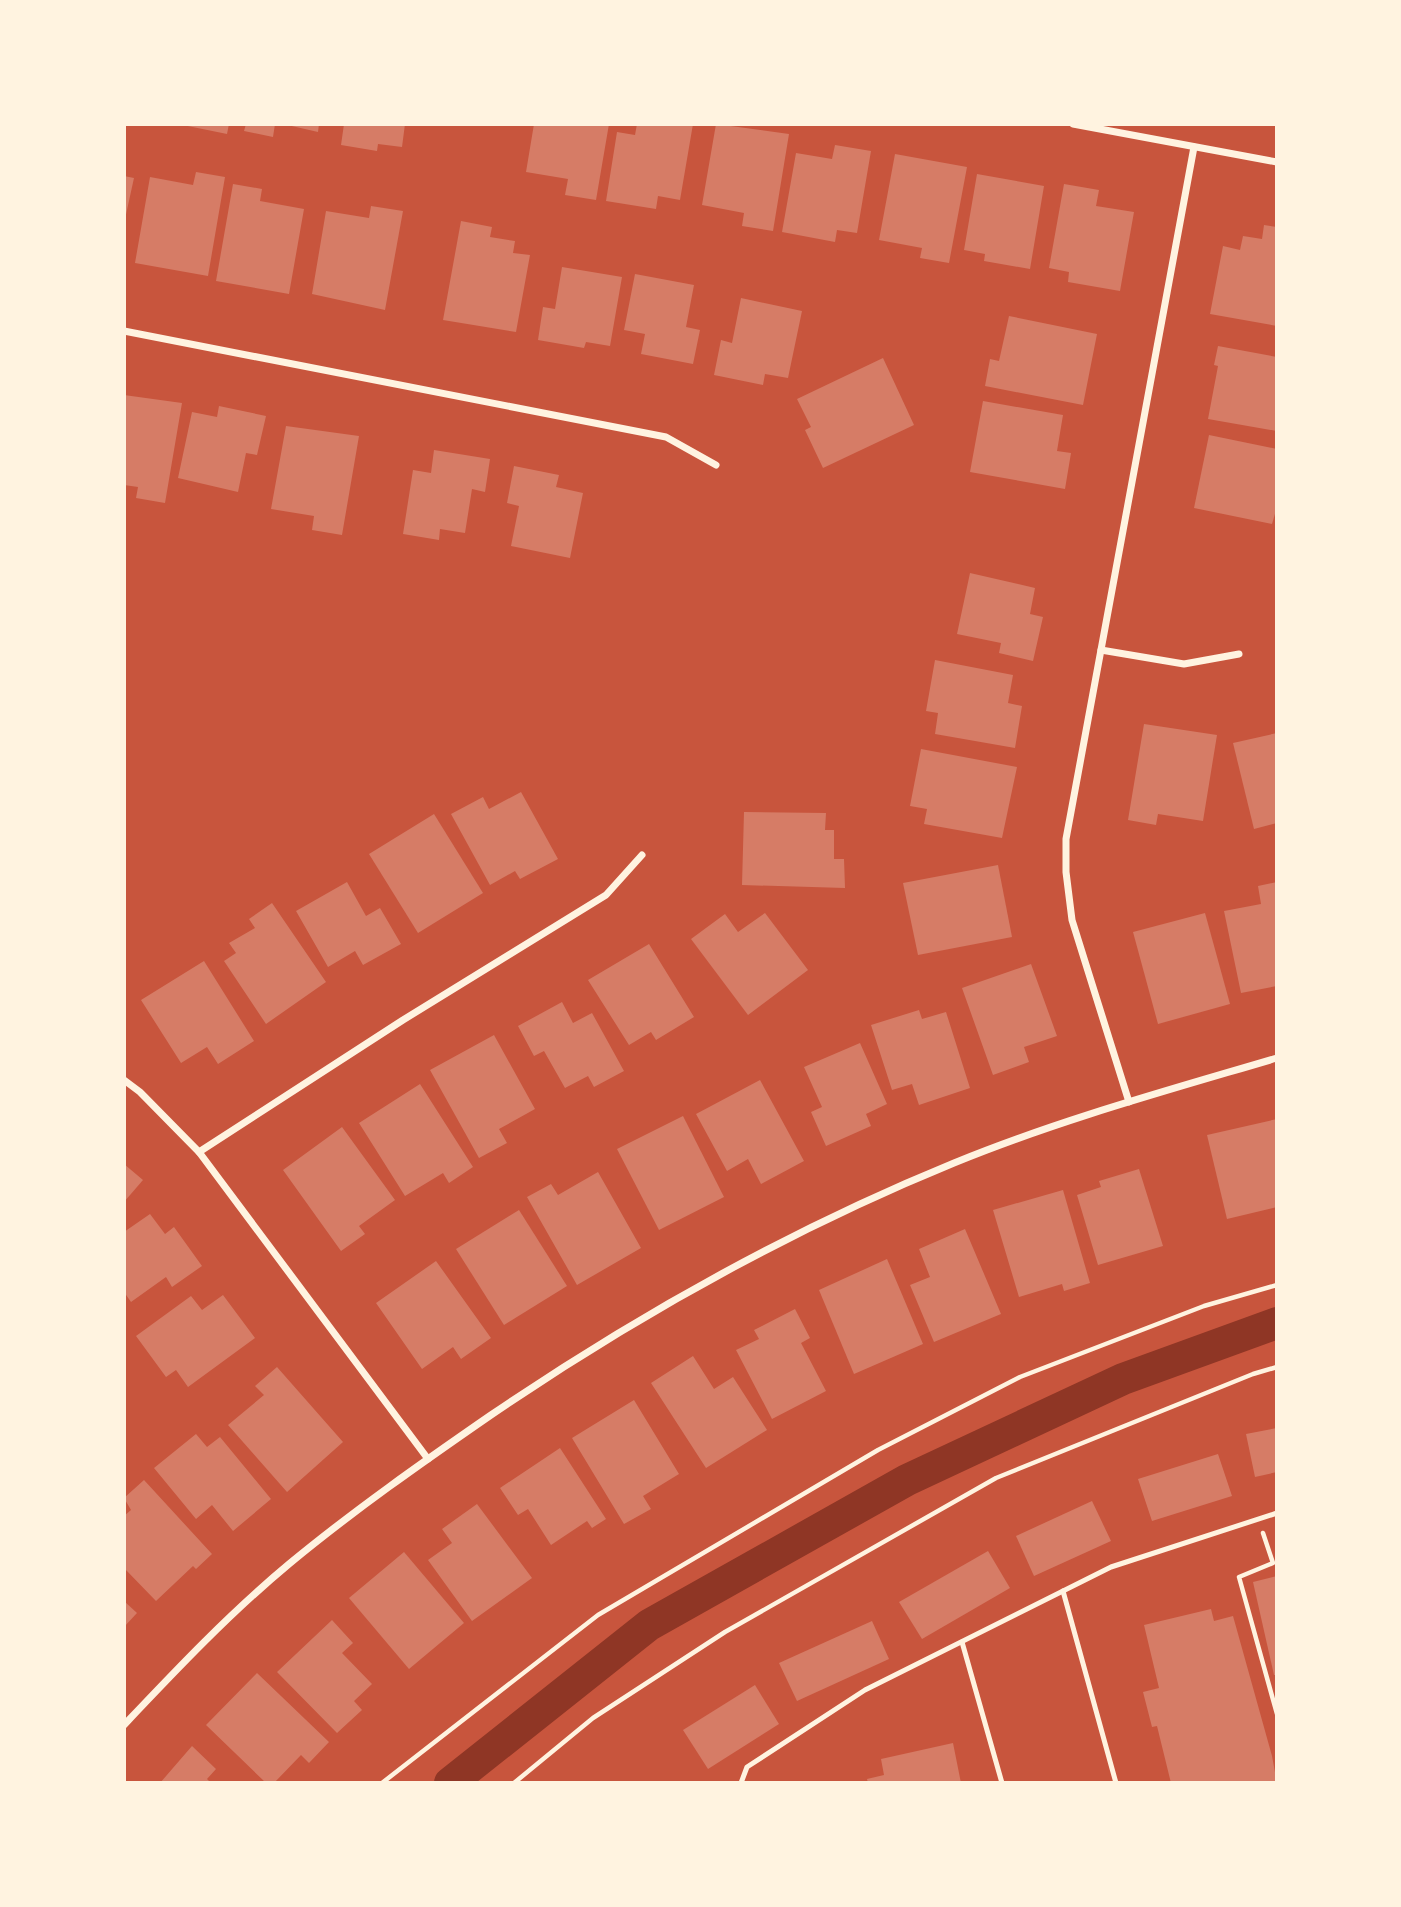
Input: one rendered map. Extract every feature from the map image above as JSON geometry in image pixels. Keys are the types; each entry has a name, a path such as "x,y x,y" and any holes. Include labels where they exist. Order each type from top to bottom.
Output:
{"street":[{"path":"1073,124 1277,162"},
{"path":"1129,1102 1072,920 1066,872 1066,839 1194,147"},
{"path":"124,331 666,437 716,465"},
{"path":"1101,650 1184,664 1238,654"},
{"path":"199,1152 403,1020 606,895 642,855"},
{"path":"124,1725 181,1664 289,1564 428,1459 642,1316 780,1241 957,1162 1129,1102 1277,1058"},
{"path":"124,1080 140,1092 199,1152 428,1459"}],"lane":[{"path":"741,1783 747,1767 865,1690 1111,1567 1277,1513"},
{"path":"1063,1591 1116,1783"},
{"path":"962,1642 1002,1783"}],"path":[{"path":"382,1783 598,1615 878,1450 1020,1377 1204,1306 1277,1285"},
{"path":"514,1783 593,1718 725,1632 996,1478 1253,1374 1277,1367"},
{"path":"1258,1519 1273,1563 1239,1577 1277,1714"}],"building":[{"path":"178,124 229,124 227,134"},
{"path":"246,124 275,124 273,137 244,131"},
{"path":"283,124 319,124 318,132"},
{"path":"344,124 405,124 402,147 378,144 377,151 341,145"},
{"path":"534,124 609,124 596,200 565,195 568,179 526,172"},
{"path":"637,124 693,124 680,200 658,196 656,209 606,201 617,132 635,135"},
{"path":"716,124 789,134 773,231 742,226 744,213 702,205"},
{"path":"835,145 871,151 857,233 837,230 835,242 782,232 796,153 832,159"},
{"path":"895,154 967,167 949,263 920,258 922,248 879,240"},
{"path":"196,172 225,177 208,276 135,263 150,177 193,185"},
{"path":"977,174 1044,186 1030,269 984,261 985,254 964,250"},
{"path":"124,176 134,178 125,219 124,219"},
{"path":"233,184 262,189 260,201 304,209 289,294 216,281"},
{"path":"1064,184 1099,190 1096,206 1134,212 1120,291 1068,282 1069,272 1049,268"},
{"path":"371,206 403,211 385,310 312,294 326,211 369,218"},
{"path":"461,221 492,227 490,237 515,241 513,253 530,255 516,332 443,320"},
{"path":"1264,225 1277,227 1277,326 1210,314 1223,246 1240,250 1243,236 1262,239"},
{"path":"562,267 622,277 610,346 586,342 584,348 538,340 543,307 555,309"},
{"path":"635,274 694,285 686,327 700,330 693,364 641,354 645,334 624,330"},
{"path":"741,298 802,311 788,378 765,374 763,385 714,375 721,340 732,343"},
{"path":"1009,316 1097,334 1083,405 985,386 990,359 999,361"},
{"path":"1218,346 1277,357 1277,431 1208,419 1218,366 1214,365"},
{"path":"883,358 914,425 823,468 805,430 811,427 797,399"},
{"path":"124,395 182,403 165,503 136,498 138,487 124,485"},
{"path":"983,401 1063,415 1057,451 1071,453 1065,489 970,472"},
{"path":"219,406 266,416 257,455 246,453 238,492 178,478 192,412 217,417"},
{"path":"286,426 359,436 342,535 312,530 314,516 271,509"},
{"path":"1209,435 1277,449 1277,507 1272,524 1194,508"},
{"path":"434,450 490,459 485,492 472,489 465,533 440,529 439,540 403,534 413,470 431,473"},
{"path":"514,466 559,475 556,487 583,493 570,558 511,546 519,506 507,503"},
{"path":"970,573 1035,588 1030,614 1043,617 1033,661 999,653 1001,643 957,634"},
{"path":"935,660 1013,675 1008,703 1022,706 1015,748 935,734 938,713 926,711"},
{"path":"1144,724 1217,735 1203,821 1158,814 1156,825 1128,820"},
{"path":"1277,733 1277,823 1254,829 1233,743"},
{"path":"921,749 1017,767 1002,838 924,824 927,809 910,806"},
{"path":"521,792 558,859 520,879 515,871 490,885 451,814 483,797 489,809"},
{"path":"744,812 826,813 825,830 834,830 834,859 844,859 845,888 742,885"},
{"path":"434,814 483,893 418,933 369,854"},
{"path":"998,865 1012,937 918,955 903,883"},
{"path":"347,882 366,916 380,908 401,944 363,965 355,951 328,967 296,911"},
{"path":"1277,882 1277,986 1241,993 1224,911 1261,904 1258,886"},
{"path":"272,903 326,982 266,1024 224,961 236,953 229,943 255,928 249,919"},
{"path":"765,913 808,970 748,1015 691,939 725,914 738,932"},
{"path":"1205,913 1230,1004 1158,1024 1133,932"},
{"path":"649,944 694,1017 656,1040 651,1032 629,1045 588,980"},
{"path":"204,961 254,1041 218,1064 207,1047 181,1063 141,1000"},
{"path":"1031,964 1057,1036 1024,1047 1029,1062 993,1075 962,988"},
{"path":"562,1002 573,1023 592,1013 624,1071 594,1087 588,1076 565,1088 544,1051 534,1056 518,1026"},
{"path":"919,1010 922,1019 946,1012 970,1088 919,1105 912,1084 892,1090 871,1025"},
{"path":"494,1035 535,1109 499,1129 507,1143 479,1158 430,1070"},
{"path":"860,1043 887,1104 866,1114 871,1126 826,1146 811,1112 822,1107 804,1067"},
{"path":"760,1080 804,1161 761,1184 748,1159 727,1171 696,1114"},
{"path":"420,1084 473,1167 449,1183 443,1173 405,1196 359,1123"},
{"path":"683,1116 724,1197 659,1230 617,1149"},
{"path":"1277,1119 1277,1207 1227,1219 1207,1135"},
{"path":"342,1127 395,1200 359,1226 365,1234 341,1251 283,1170"},
{"path":"124,1164 143,1180 124,1202"},
{"path":"1139,1169 1163,1246 1098,1265 1077,1195 1101,1187 1099,1181"},
{"path":"598,1172 641,1248 577,1285 527,1197 551,1184 558,1195"},
{"path":"1063,1190 1090,1283 1064,1291 1062,1284 1019,1297 993,1210"},
{"path":"519,1210 567,1286 504,1325 456,1249"},
{"path":"150,1214 165,1234 174,1227 202,1266 172,1287 166,1277 131,1302 124,1292 124,1232"},
{"path":"965,1229 1001,1314 934,1342 910,1285 930,1277 919,1249"},
{"path":"887,1259 923,1344 854,1374 819,1290"},
{"path":"436,1261 491,1338 461,1359 453,1347 422,1369 376,1303"},
{"path":"223,1295 255,1338 188,1387 176,1370 166,1377 136,1336 191,1296 202,1310"},
{"path":"795,1309 810,1338 801,1343 826,1391 772,1419 736,1350 759,1339 754,1330"},
{"path":"693,1356 714,1389 733,1377 767,1430 706,1468 651,1383"},
{"path":"277,1367 343,1442 287,1492 228,1425 264,1395 255,1386"},
{"path":"634,1400 679,1474 643,1496 651,1509 624,1524 572,1438"},
{"path":"1277,1428 1277,1472 1255,1477 1246,1434"},
{"path":"196,1434 207,1447 220,1437 271,1499 233,1531 212,1505 196,1519 154,1468"},
{"path":"560,1448 606,1519 592,1528 587,1521 551,1545 528,1509 518,1515 500,1488"},
{"path":"1218,1454 1232,1496 1152,1521 1138,1479"},
{"path":"144,1480 212,1554 196,1569 193,1566 156,1601 124,1568 124,1516 131,1510 124,1498"},
{"path":"1092,1501 1111,1541 1034,1576 1016,1536"},
{"path":"477,1504 532,1578 472,1621 428,1560 452,1543 442,1529"},
{"path":"988,1551 1010,1588 922,1639 899,1602"},
{"path":"404,1552 464,1623 409,1669 349,1598"},
{"path":"1277,1576 1277,1675 1274,1675 1253,1582"},
{"path":"124,1601 137,1613 124,1627"},
{"path":"1211,1609 1214,1621 1233,1616 1277,1783 1171,1783 1157,1726 1152,1727 1143,1692 1159,1688 1144,1625"},
{"path":"332,1620 353,1643 342,1653 372,1684 354,1701 362,1710 337,1733 277,1672"},
{"path":"872,1621 889,1659 797,1701 779,1663"},
{"path":"257,1673 329,1742 309,1763 301,1755 274,1783 266,1783 206,1725"},
{"path":"755,1685 779,1724 708,1769 683,1730"},
{"path":"953,1743 961,1783 868,1783 867,1779 884,1775 881,1759"},
{"path":"192,1746 216,1769 207,1779 211,1783 160,1783"}],"waterway":[{"path":"450,1783 649,1625 907,1480 1123,1379 1277,1323"}]}
